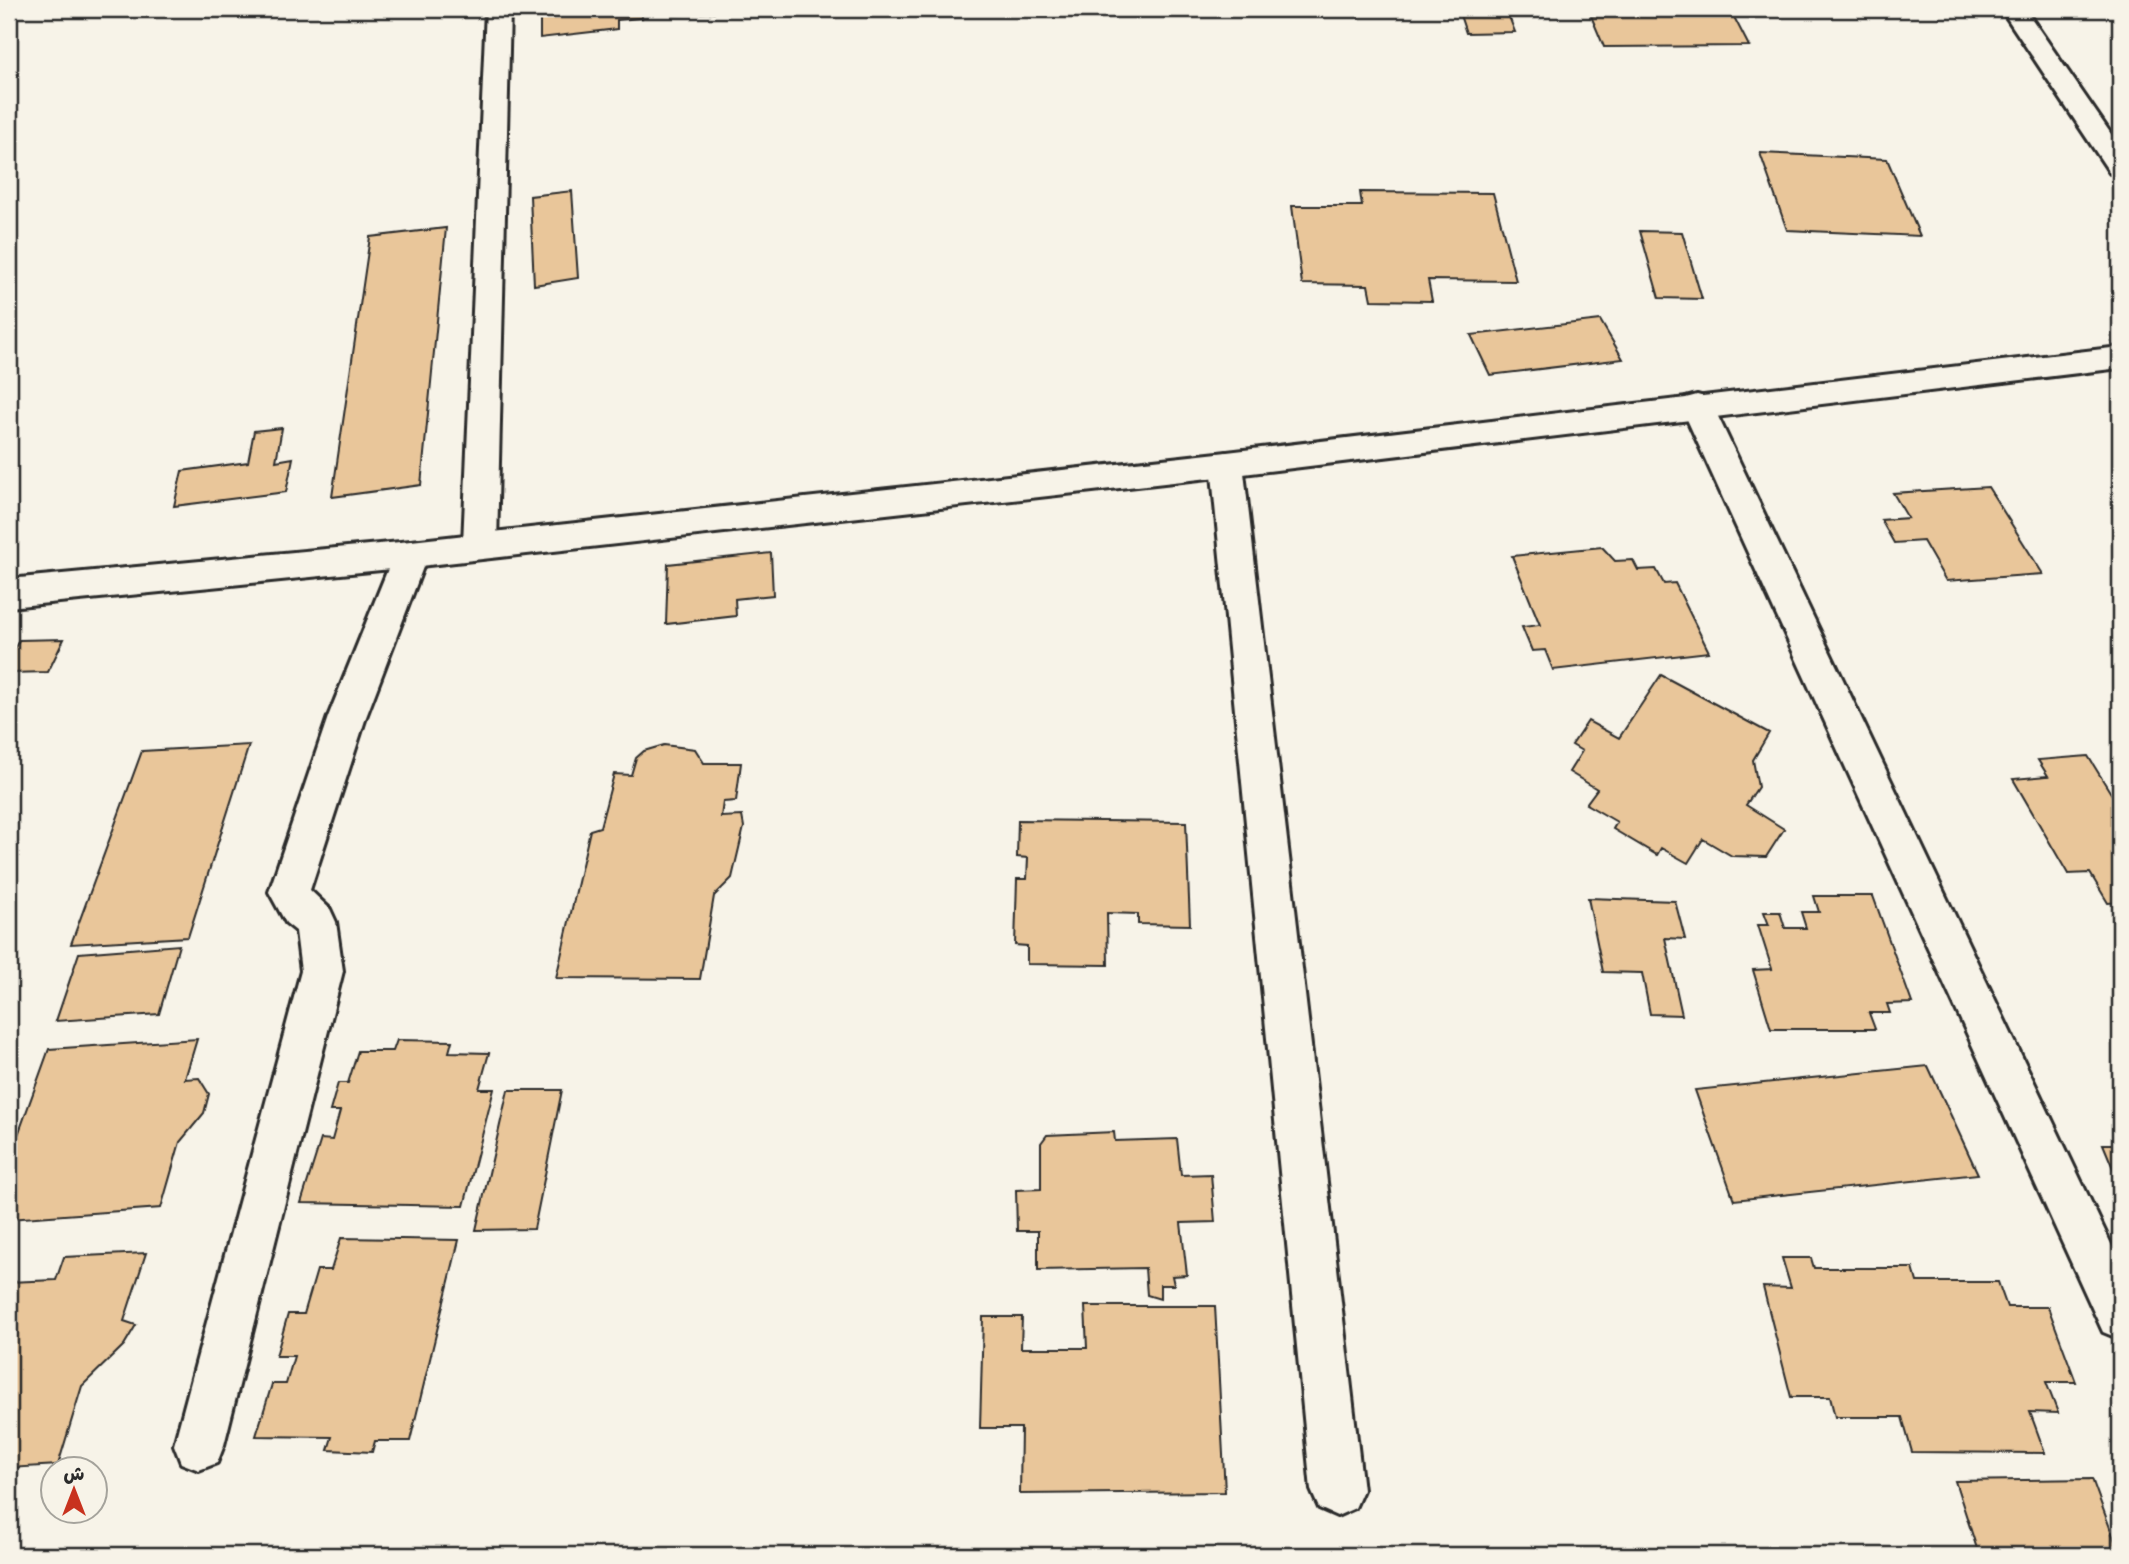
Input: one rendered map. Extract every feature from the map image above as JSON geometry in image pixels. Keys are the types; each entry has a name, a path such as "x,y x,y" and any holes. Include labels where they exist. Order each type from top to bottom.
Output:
{"street":[{"path":"480,544 498,9"},
{"path":"2013,9 2120,167"},
{"path":"9,593 411,554 480,544 1227,464 2120,357"},
{"path":"1697,406 2120,1315"},
{"path":"1227,464 1337,1490"},
{"path":"199,1445 322,971 315,922 300,910 289,892 347,718 411,554"}],"building":[{"path":"642,9 642,18 617,20 617,29 540,38 540,10"},
{"path":"673,9 727,9 727,11 673,15"},
{"path":"1458,9 1506,9 1515,32 1466,33"},
{"path":"1733,15 1749,46 1604,47 1591,16"},
{"path":"1760,153 1887,159 1920,236 1787,230"},
{"path":"572,191 578,278 534,285 530,196"},
{"path":"1360,192 1493,193 1516,281 1428,280 1432,301 1371,300 1368,285 1302,284 1292,206 1362,206"},
{"path":"446,228 421,485 332,497 370,237"},
{"path":"1640,231 1682,232 1702,299 1659,298"},
{"path":"1600,320 1623,359 1490,375 1471,335"},
{"path":"282,428 276,461 293,458 286,492 174,506 182,471 248,462 254,431"},
{"path":"1988,487 2043,574 1946,581 1923,541 1894,543 1881,520 1908,518 1893,493"},
{"path":"1602,547 1615,561 1633,560 1638,570 1656,569 1664,584 1675,583 1709,652 1553,670 1545,650 1532,651 1522,627 1540,625 1512,556"},
{"path":"771,553 773,595 735,599 736,616 666,624 668,564"},
{"path":"64,639 48,672 9,673 9,659 19,640"},
{"path":"1661,675 1769,733 1753,760 1758,787 1746,805 1784,829 1766,857 1732,856 1703,839 1688,863 1661,848 1657,855 1613,829 1617,822 1586,804 1597,789 1569,772 1582,751 1572,745 1588,721 1619,738"},
{"path":"249,745 188,937 71,944 142,751"},
{"path":"664,745 695,749 704,763 741,763 736,801 723,802 721,817 742,816 744,827 732,878 714,896 700,979 556,978 590,830 600,827 614,774 631,775 636,758 644,751"},
{"path":"2088,756 2120,808 2120,902 2108,903 2090,873 2068,874 2013,779 2048,776 2038,760"},
{"path":"1018,820 1186,822 1190,925 1138,924 1138,914 1107,913 1108,965 1027,964 1027,946 1015,945 1017,879 1027,879 1028,858 1017,857"},
{"path":"1814,896 1873,896 1912,1003 1887,1004 1890,1013 1869,1013 1875,1029 1771,1029 1753,970 1772,969 1758,925 1769,925 1764,912 1780,912 1785,928 1806,928 1801,912 1819,912"},
{"path":"1588,898 1675,901 1685,939 1665,938 1682,1015 1650,1014 1642,973 1603,972"},
{"path":"179,945 159,1014 56,1021 79,953"},
{"path":"197,1039 185,1079 199,1078 209,1094 204,1113 180,1142 161,1208 9,1219 9,1160 49,1049"},
{"path":"397,1040 452,1041 449,1052 489,1053 479,1089 494,1089 464,1206 301,1203 321,1139 332,1140 340,1111 330,1111 338,1083 348,1083 358,1051 393,1051"},
{"path":"1928,1066 1978,1174 1734,1200 1695,1090"},
{"path":"508,1090 562,1090 534,1229 476,1230"},
{"path":"1114,1132 1115,1141 1177,1139 1181,1175 1211,1174 1215,1222 1181,1223 1187,1275 1172,1276 1174,1285 1160,1285 1160,1299 1147,1295 1145,1268 1038,1270 1038,1231 1017,1231 1016,1190 1041,1189 1041,1143 1047,1135"},
{"path":"2103,1144 2120,1144 2120,1185"},
{"path":"341,1238 459,1240 410,1441 375,1441 372,1452 328,1450 332,1437 256,1436 272,1384 286,1384 294,1356 276,1356 288,1314 304,1314 317,1270 331,1270"},
{"path":"146,1253 124,1321 136,1325 124,1345 82,1386 61,1456 38,1456 38,1466 9,1468 9,1282 56,1280 64,1257"},
{"path":"1782,1258 1811,1258 1814,1268 1913,1268 1917,1282 1998,1282 2007,1307 2048,1307 2076,1382 2046,1382 2058,1413 2030,1412 2045,1453 1912,1452 1902,1417 1835,1417 1830,1397 1791,1397 1763,1287 1791,1288"},
{"path":"1085,1306 1215,1306 1225,1492 1020,1494 1021,1428 980,1428 983,1317 1022,1317 1021,1348 1087,1348"},
{"path":"2092,1479 2120,1555 1979,1555 1955,1481"}]}
